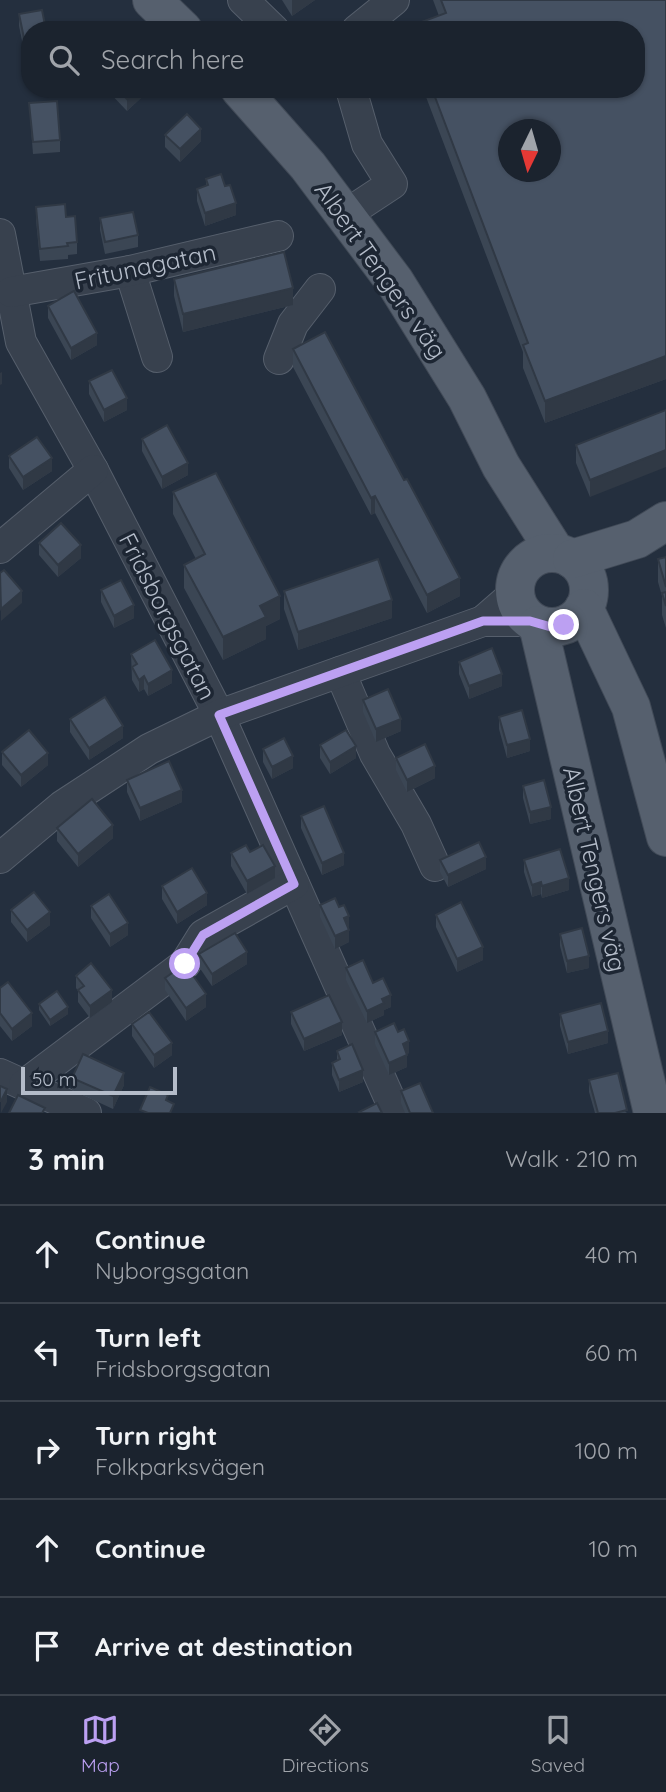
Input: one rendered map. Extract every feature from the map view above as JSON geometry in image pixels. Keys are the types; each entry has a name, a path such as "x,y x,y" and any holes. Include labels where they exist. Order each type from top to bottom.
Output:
{"main road":[{"path":"152,0 174,21"},
{"name":"Albert Tengers väg","path":"248,98 307,166 395,282 467,398 500,466 539,586 653,1113"},
{"path":"539,586 652,530"},
{"path":"539,586 551,627 564,625 576,619 586,603 652,530"},
{"path":"539,586 586,576 586,603 631,707 666,837"}],"street":[{"path":"243,0 265,21"},
{"path":"368,21 394,0"},
{"path":"345,215 392,184 367,144 354,98"},
{"name":"Fridsborgsgatan","path":"0,236 21,342 93,470 219,715 396,1113"},
{"name":"Fritunagatan","path":"11,292 130,271 278,236"},
{"path":"130,271 157,357"},
{"path":"279,359 293,324 320,289"},
{"path":"0,548 93,470"},
{"path":"0,858 62,806 149,749 219,715 483,621 539,586"},
{"path":"340,672 375,754 416,824 435,866"},
{"path":"12,1079 185,964 203,935 294,884"},
{"path":"12,1079 86,1113"}],"building":[{"path":"441,0 666,0 666,356 545,401 523,345 528,343 435,98 645,98 645,21 424,21 446,13"},
{"path":"42,10 44,21 21,21 21,24 19,14"},
{"path":"57,101 60,140 33,142 29,103"},
{"path":"187,114 201,129 180,149 165,135"},
{"path":"221,174 225,186 230,185 236,203 205,213 197,189 208,185 206,179"},
{"path":"65,204 66,217 75,216 77,242 67,243 68,246 40,249 36,207"},
{"path":"133,212 138,235 105,242 100,218"},
{"path":"284,252 293,288 183,314 174,279"},
{"path":"74,291 97,333 71,348 48,306"},
{"path":"325,332 460,578 427,595 375,496 371,498 293,349"},
{"path":"112,370 127,398 104,410 89,381"},
{"path":"666,410 666,450 590,480 576,445"},
{"path":"167,425 188,463 162,477 142,439"},
{"path":"37,437 52,458 23,477 9,456"},
{"path":"216,473 280,596 260,606 266,617 223,637 184,565 205,554 173,492"},
{"path":"61,523 81,545 58,565 39,543"},
{"path":"666,557 666,587 658,559"},
{"path":"378,559 392,600 298,632 284,591"},
{"path":"4,570 22,591 1,609 0,573"},
{"path":"121,580 134,605 114,616 101,590"},
{"path":"155,640 172,670 148,684 144,676 139,680 132,667 137,664 131,654"},
{"path":"492,648 502,674 469,686 459,662"},
{"path":"388,689 401,719 376,729 363,700"},
{"path":"105,697 123,726 89,748 70,719"},
{"path":"522,710 530,739 507,745 499,717"},
{"path":"29,730 48,753 21,775 2,752"},
{"path":"346,730 356,746 330,762 320,745"},
{"path":"284,738 293,756 272,767 263,749"},
{"path":"425,744 435,766 407,780 396,758"},
{"path":"169,761 182,790 140,808 127,780"},
{"path":"544,780 551,807 530,812 523,786"},
{"path":"92,799 113,825 78,854 57,828"},
{"path":"324,806 344,853 322,863 301,816"},
{"path":"479,842 486,857 448,875 440,860"},
{"path":"246,845 250,852 263,845 275,866 247,881 231,853"},
{"path":"560,849 569,878 542,886 541,882 532,885 524,860"},
{"path":"192,868 207,893 177,912 162,886"},
{"path":"34,892 50,912 27,930 11,910"},
{"path":"109,894 128,923 110,934 91,906"},
{"path":"335,898 339,907 344,905 349,916 344,918 349,930 335,936 320,905"},
{"path":"461,902 483,947 457,959 436,915"},
{"path":"582,928 589,956 567,961 560,934"},
{"path":"235,933 247,952 212,974 199,954"},
{"path":"363,960 373,983 383,978 391,995 382,999 384,1003 367,1011 346,968"},
{"path":"91,963 112,990 90,1006 78,990 84,986 76,976"},
{"path":"185,964 206,994 186,1008 165,978"},
{"path":"8,982 32,1013 12,1029 0,1013 0,988"},
{"path":"57,991 68,1007 50,1020 39,1004"},
{"path":"329,995 342,1022 304,1039 291,1012"},
{"path":"601,1003 608,1031 568,1042 560,1014"},
{"path":"149,1012 172,1043 154,1055 132,1024"},
{"path":"394,1023 398,1032 404,1029 409,1041 403,1044 407,1055 389,1063 375,1032"},
{"path":"352,1044 363,1070 339,1080 332,1063 340,1059 337,1051"},
{"path":"83,1054 124,1073 113,1096 72,1078"},
{"path":"618,1073 627,1110 598,1113 589,1080"},
{"path":"420,1083 433,1113 410,1113 401,1091"},
{"path":"0,1086 7,1089 1,1101 0,1101"},
{"path":"150,1087 168,1095 166,1100 174,1104 170,1113 148,1113 140,1110"},
{"path":"18,1095 45,1108 42,1113 9,1113"},
{"path":"377,1103 382,1113 359,1112"}],"route":[{"path":"185,964 203,935 294,884 219,715 483,621 530,621 551,627 564,625"}]}
